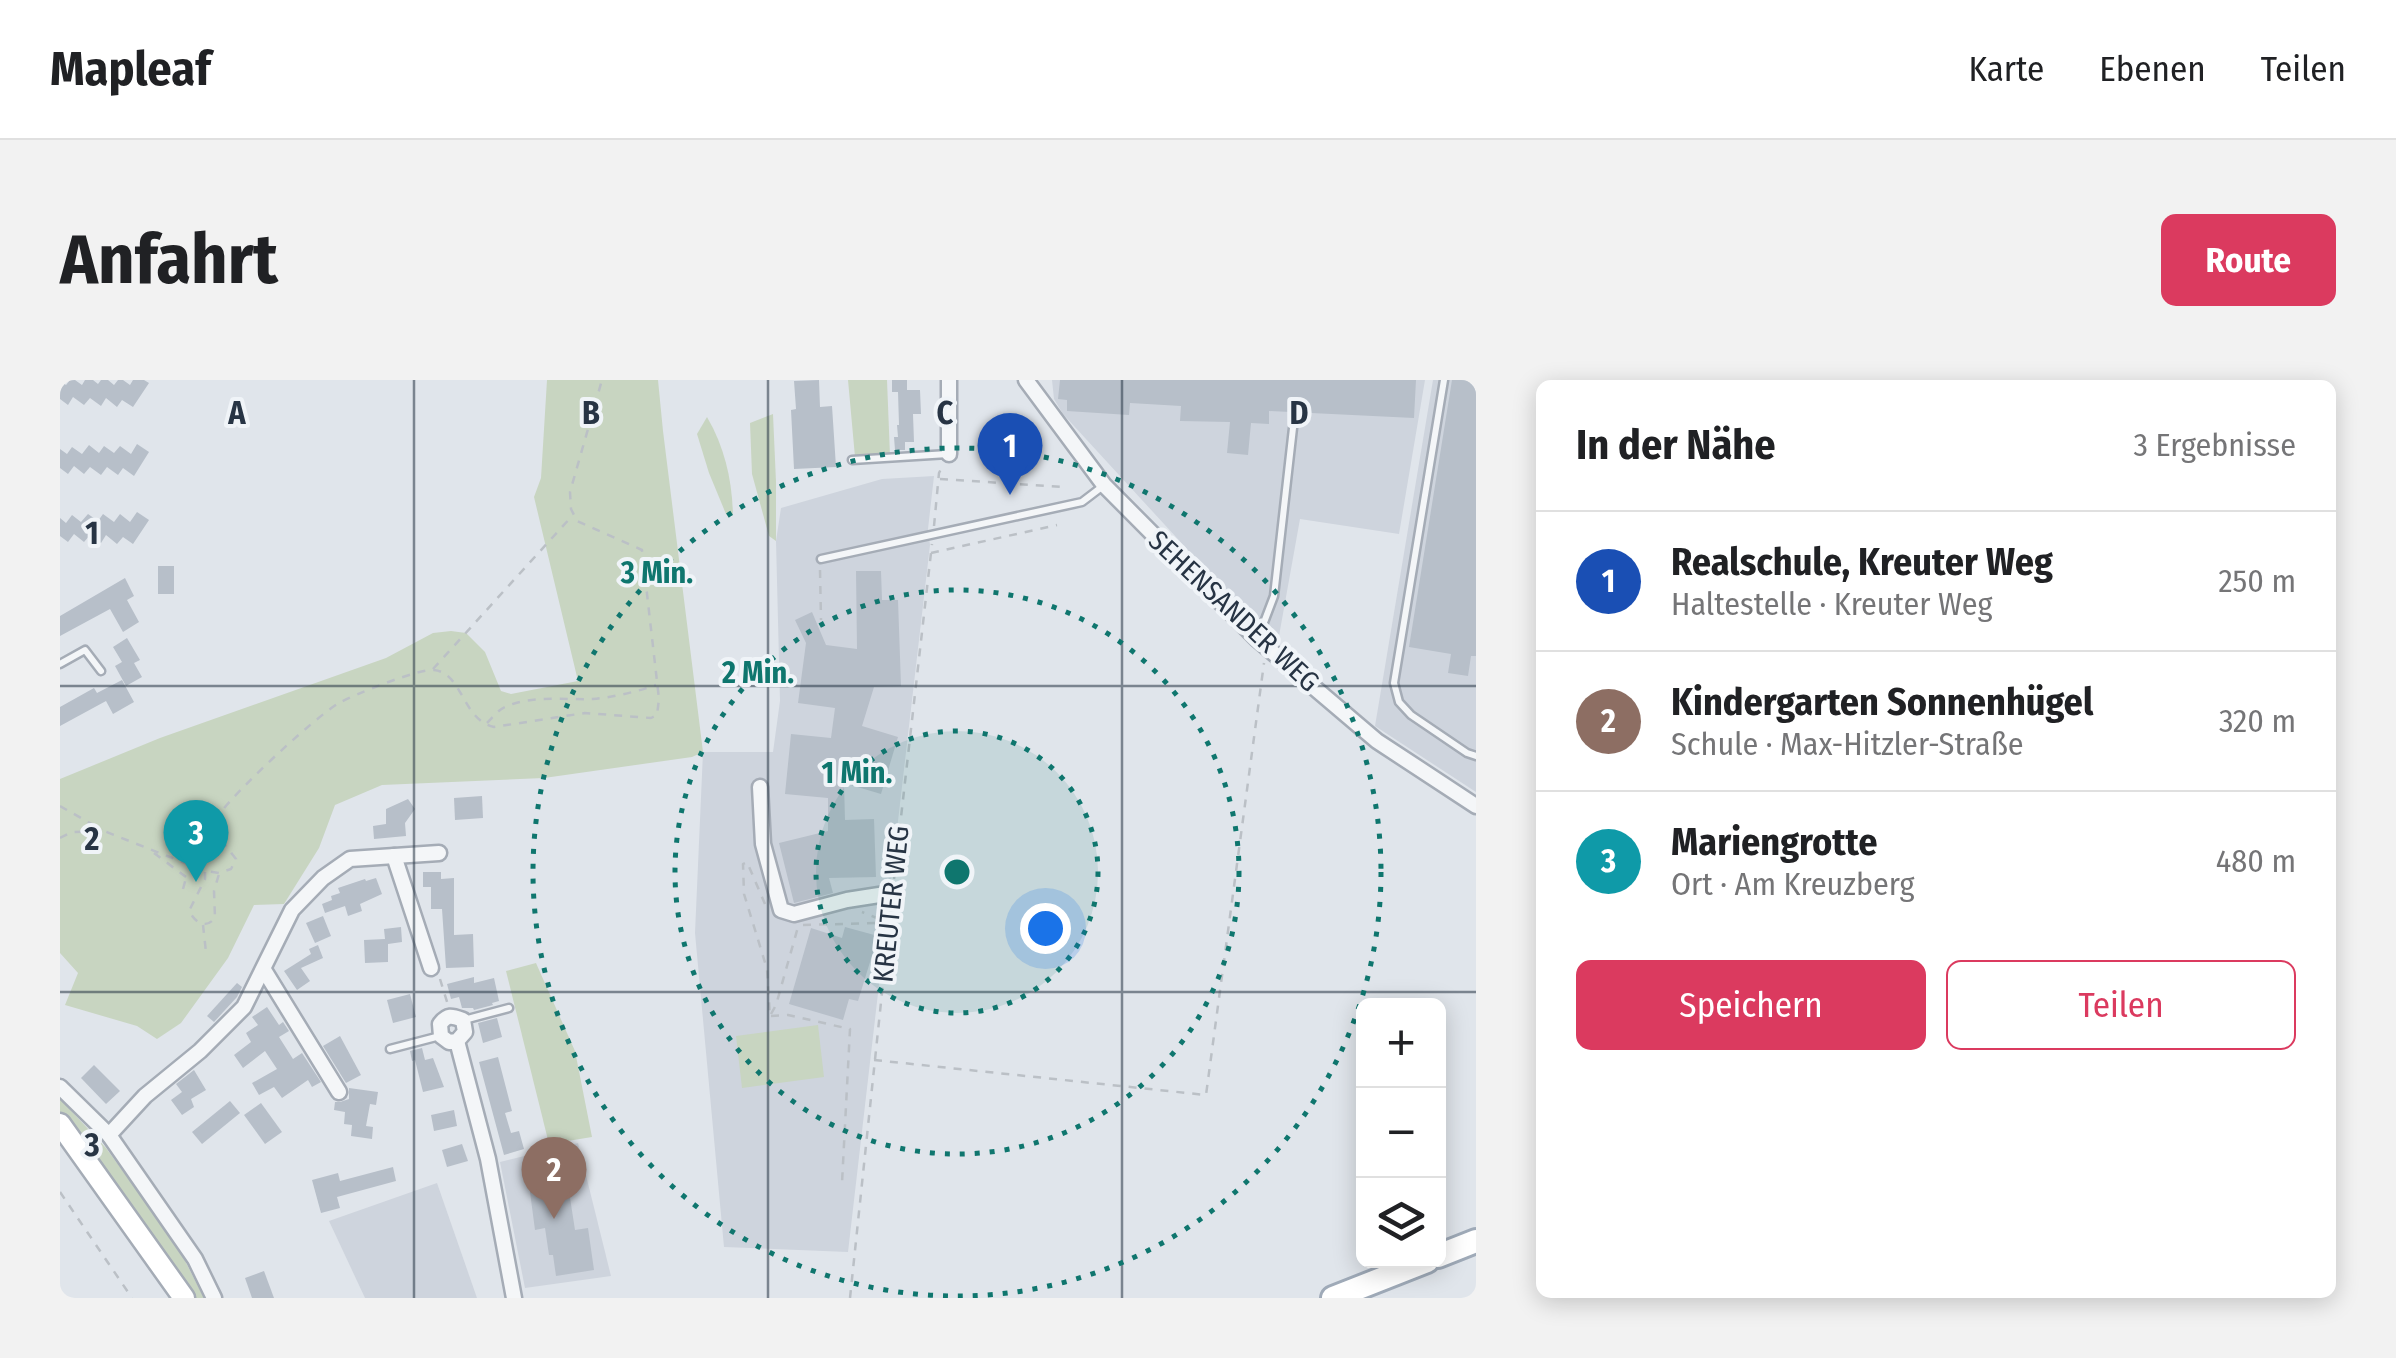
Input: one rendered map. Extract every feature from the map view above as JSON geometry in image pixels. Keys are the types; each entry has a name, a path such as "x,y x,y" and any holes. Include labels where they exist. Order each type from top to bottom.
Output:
{"main road":[{"path":"60,1124 184,1298"},
{"path":"1446,1253 1476,1241"},
{"path":"1333,1298 1407,1268"}],"street":[{"path":"948,380 949,454"},
{"name":"SEHENSANDER WEG","path":"1026,380 1104,486 1262,642 1377,742 1476,806"},
{"path":"760,787 764,844 780,910 794,914 892,893"},
{"path":"109,1135 145,1096 200,1051 244,1007 292,910 324,878 350,859 439,852"},
{"path":"394,856 431,968"},
{"path":"264,970 339,1092"},
{"path":"445,1018 457,1018 465,1032 457,1041 449,1042 441,1036 440,1024 445,1018"},
{"path":"457,1041 488,1159 514,1298"},
{"path":"60,1087 109,1135 196,1260 214,1298"}],"lane":[{"path":"1444,380 1394,683 1400,702 1411,715 1476,756"},
{"path":"1262,642 1274,596 1293,428"},
{"path":"852,460 949,454"},
{"path":"821,559 1082,502 1104,486"},
{"path":"60,664 85,650 102,671"},
{"path":"457,1018 509,1008"},
{"path":"390,1049 441,1036"}],"path":[{"path":"432,669 449,678 485,725 585,713 652,718 657,715 642,550 577,521 573,514 570,492 602,380"},
{"name":"KREUTER WEG","path":"850,1298 938,478 949,454"},
{"path":"938,478 1063,487"},
{"path":"60,806 104,831 196,867 220,873 231,868 236,859 211,827 226,804 339,703 432,669 573,514"},
{"path":"931,553 1057,525"},
{"path":"821,559 821,620"},
{"path":"874,1060 1206,1096 1262,642"},
{"path":"485,725 509,705 594,699 657,684"},
{"path":"60,838 72,832 104,831"},
{"path":"148,849 186,876"},
{"path":"770,917 748,862 742,864 744,894 767,970 770,1016"},
{"path":"183,889 186,876 196,867"},
{"path":"205,870 205,879 189,911 203,925 215,918 214,891 220,873"},
{"path":"770,1016 799,925 879,923 879,919 848,906 847,900"},
{"path":"203,925 206,952"},
{"path":"431,968 441,980 457,1018"},
{"path":"770,1016 788,1016 850,1030 842,1183"},
{"path":"60,1192 132,1298"}],"shaded area":[{"path":"1052,380 1425,380 1399,534 1300,519 1277,647 1063,414 1054,399"},
{"path":"1433,380 1476,380 1476,792 1375,726"},
{"path":"934,476 930,545 848,1252 724,1247 695,933 703,752 773,752 780,701 776,541 781,508 882,479"},
{"path":"578,1143 611,1276 525,1288 500,1162"},
{"path":"437,1183 477,1298 365,1298 329,1221"}],"green space":[{"path":"547,380 658,380 703,752 692,757 544,778 382,785 335,805 319,848 284,904 254,905 228,958 181,1023 157,1039 137,1026 65,1005 78,973 60,953 60,779 160,738 386,658 433,633 466,633 485,652 501,691 511,694 578,681 534,497 541,478"},
{"path":"848,380 887,380 890,456 855,457"},
{"path":"773,414 776,541 769,536 752,474 750,423"},
{"path":"707,417 726,464 733,515 726,514 697,434"},
{"path":"536,963 575,1051 592,1137 549,1144 506,971"},
{"path":"818,1025 824,1077 742,1088 736,1036"},
{"path":"60,1099 106,1148 178,1247 204,1298 191,1298 93,1154 60,1113"}],"building":[{"path":"70,380 82,385 85,380 98,384 108,380 114,385 118,380 130,385 133,380 149,383 133,407 122,400 117,407 106,398 101,406 90,398 84,405 73,397 68,405 60,399 60,381 66,385"},
{"path":"819,380 820,407 832,406 836,467 794,469 794,381"},
{"path":"892,380 907,380 907,390 920,390 921,414 913,414 914,442 905,442 905,450 895,450 898,392 892,392"},
{"path":"1060,380 1416,380 1414,418 1269,411 1269,424 1251,423 1248,455 1227,453 1230,422 1180,421 1181,406 1130,403 1129,415 1067,411 1067,400 1058,399"},
{"path":"1452,380 1476,380 1476,656 1471,656 1468,676 1448,673 1451,654 1409,647"},
{"path":"137,444 149,452 134,476 123,468 118,475 107,467 101,475 90,467 84,474 74,466 68,474 60,468 60,449 67,454 72,447 82,454 89,445 99,453 104,446 114,453 120,446 131,454"},
{"path":"137,512 149,520 133,544 123,537 117,544 106,535 101,543 90,535 84,542 74,534 68,542 60,536 60,518 66,523 72,515 81,522 88,514 98,521 103,514 114,522 120,514 130,522"},
{"path":"158,566 174,566 174,594 158,594"},
{"path":"856,571 881,571 882,600 898,600 901,686 874,687 862,726 898,737 881,794 844,783 845,820 874,819 876,877 829,878 833,893 794,903 779,843 828,831 828,798 785,794 791,734 831,738 835,708 798,703 806,643 795,620 812,612 826,645 857,649"},
{"path":"125,578 134,596 127,600 139,622 123,632 110,609 60,636 60,616"},
{"path":"127,638 140,660 134,663 142,677 126,686 115,666 122,662 113,647"},
{"path":"122,680 134,702 113,714 106,701 60,726 60,707 94,688 97,693"},
{"path":"482,796 483,818 455,820 454,798"},
{"path":"408,799 415,809 405,823 406,836 374,839 373,826 386,824 386,809"},
{"path":"423,872 441,872 441,879 454,878 454,935 473,934 474,967 446,968 442,909 431,909 431,887 423,887"},
{"path":"376,878 382,894 360,904 362,911 348,916 345,906 325,913 322,904 340,893 338,888"},
{"path":"323,916 331,936 315,943 306,923"},
{"path":"401,927 402,942 388,944 388,962 365,963 364,940 385,939 384,929"},
{"path":"845,927 878,936 858,1001 849,999 843,1020 789,1004 811,928 842,938"},
{"path":"318,945 323,958 301,968 310,981 297,990 284,971"},
{"path":"474,977 474,983 494,978 499,1001 474,1010 462,1008 459,997 451,999 447,984"},
{"path":"237,983 242,987 237,997 214,1022 207,1016"},
{"path":"410,994 416,1017 393,1023 387,1000"},
{"path":"267,1007 279,1025 283,1022 289,1031 279,1037 293,1059 302,1053 321,1082 312,1087 308,1080 282,1098 274,1087 259,1095 252,1083 277,1069 265,1051 243,1068 234,1055 251,1042 246,1033 258,1025 252,1017"},
{"path":"497,1018 502,1037 483,1043 478,1023"},
{"path":"340,1036 361,1075 346,1083 323,1046"},
{"path":"422,1048 425,1060 433,1058 444,1087 423,1092 410,1051"},
{"path":"498,1057 512,1111 505,1113 511,1133 519,1131 524,1149 504,1155 479,1062"},
{"path":"94,1065 120,1091 106,1104 81,1078"},
{"path":"194,1070 206,1090 191,1099 194,1107 182,1115 171,1100 182,1092 176,1084"},
{"path":"349,1088 378,1092 376,1105 370,1104 366,1126 373,1127 372,1139 351,1136 352,1125 344,1124 345,1112 334,1110 335,1102 349,1099"},
{"path":"230,1101 240,1113 202,1144 192,1132"},
{"path":"261,1103 282,1132 265,1144 244,1115"},
{"path":"454,1110 457,1126 434,1131 431,1115"},
{"path":"462,1144 468,1161 447,1167 442,1150"},
{"path":"564,1159 575,1230 588,1228 594,1270 556,1276 545,1228 535,1230 528,1177 543,1170 542,1163"},
{"path":"393,1167 396,1181 337,1197 340,1208 321,1213 312,1180 338,1173 340,1181"},
{"path":"264,1271 274,1298 252,1298 245,1278"}],"place":[{"name":"Realschule, Kreuter Weg","path":"1010,495"},
{"name":"Mariengrotte","path":"196,882"},
{"name":"Kindergarten Sonnenhügel","path":"554,1219"}]}
